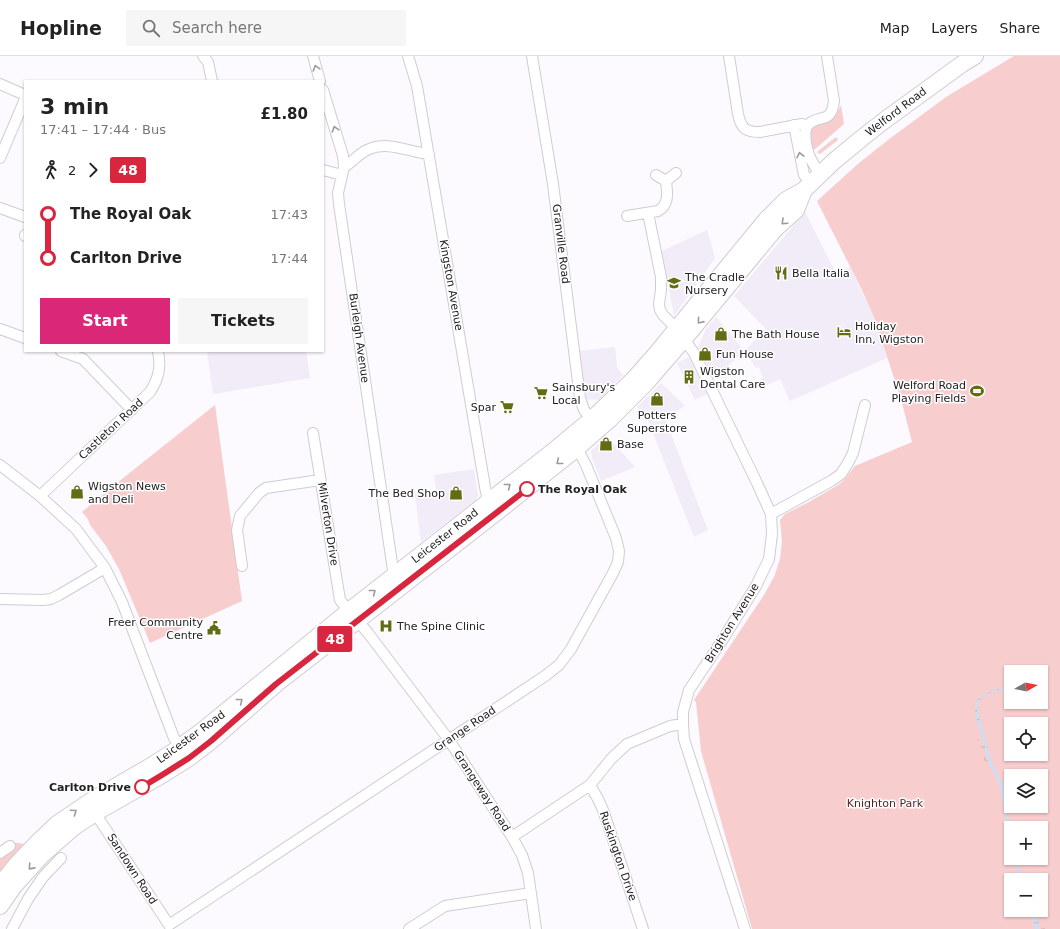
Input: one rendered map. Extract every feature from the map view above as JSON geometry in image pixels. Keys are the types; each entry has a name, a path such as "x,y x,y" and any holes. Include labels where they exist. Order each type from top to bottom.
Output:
{"main road":[{"name":"Welford Road","path":"812,182 833,162 885,120 965,59"},
{"name":"Leicester Road","path":"493,507 568,439 596,424 645,384 680,334 776,229 796,210 812,182"},
{"name":"Leicester Road","path":"51,838 57,824 78,809 151,766 211,741 353,616 493,507 577,448 596,424"},
{"name":"Leicester Road","path":"51,838 74,827 95,812 162,775 185,752"},
{"path":"0,885 17,864 51,838"},
{"path":"0,906 14,886 42,855 51,838"}],"street":[{"path":"203,56 208,62 212,80"},
{"path":"313,56 320,80"},
{"name":"Kingston Avenue","path":"408,56 417,86 485,486 487,496 493,507"},
{"name":"Granville Road","path":"532,56 554,184 580,398 584,410 596,424"},
{"path":"729,56 740,123 748,131 753,132 800,125 827,117 831,113 834,108 834,101 827,56"},
{"path":"0,84 24,95"},
{"name":"Burleigh Avenue","path":"324,93 342,156 343,171 338,193 339,204 393,570 400,579"},
{"path":"0,158 24,101"},
{"path":"800,125 806,129 805,135 809,156 814,165 812,182"},
{"path":"800,125 804,175 812,182"},
{"path":"324,170 343,171 366,151 379,146 394,146 418,153 429,154"},
{"path":"666,181 676,173"},
{"path":"656,175 666,181"},
{"path":"626,216 658,211 662,208 665,205 668,194 666,181"},
{"path":"0,208 24,217"},
{"name":"Brighton Avenue","path":"648,213 661,278 660,310 694,353 760,488 771,514 772,534 768,559 756,586 689,690 683,712 684,739 745,929"},
{"path":"0,329 24,338"},
{"path":"64,352 83,359 132,410"},
{"name":"Castleton Road","path":"40,496 150,392 158,378 160,358 158,352"},
{"path":"771,514 841,474 853,453 866,405"},
{"name":"Milverton Drive","path":"314,433 320,480 340,600 353,616"},
{"name":"Grange Road","path":"169,925 545,676 559,665 571,649 613,573 618,562 619,551 616,538 586,465 577,448"},
{"path":"0,465 40,496 76,529 105,568 122,602 174,738 185,752"},
{"path":"242,566 237,530 240,516 259,493 266,488 320,480"},
{"path":"0,599 51,599 105,568"},
{"name":"Grangeway Road","path":"353,616 368,633 449,740 512,837 522,855 528,873 536,929"},
{"path":"512,837 590,786 611,759 627,744 670,726 683,724"},
{"name":"Ruskington Drive","path":"590,786 598,798 603,810 643,929"},
{"name":"Sandown Road","path":"95,812 169,925"},
{"path":"0,853 10,846"},
{"path":"12,929 28,899 43,877 61,858"},
{"path":"408,929 445,906 531,894"}],"shaded area":[{"path":"805,212 837,275 850,267 874,317 887,358 790,401 780,379 763,387 760,380 763,378 759,367 756,368 744,351 766,329 734,296"},
{"path":"707,230 715,258 674,316 662,251"},
{"path":"716,317 741,347 737,351 740,355 713,379 698,347 706,329"},
{"path":"615,347 617,368 623,375 599,400 585,399 579,351"},
{"path":"207,352 306,352 310,378 213,394"},
{"path":"689,357 707,394 695,400 677,363"},
{"path":"661,383 685,406 673,413 666,421 708,530 694,537 647,418 637,407"},
{"path":"607,436 635,467 601,481 592,458 591,451"},
{"path":"474,469 478,495 476,500 421,542 415,494 436,490 434,475"}],"green space":[{"name":"Knighton Park","path":"1014,56 1060,56 1060,929 752,929 701,751 696,702 694,700 764,595 774,577 780,559 782,541 780,520 785,514 838,485 855,466 912,442 901,399 874,317 817,201 859,163 946,97"},
{"path":"841,105 844,124 814,150 810,138 811,130 816,126 832,120"},
{"path":"836,137 838,140 820,154 817,152"},
{"path":"215,405 242,601 150,643 119,569 106,546 82,512"},
{"path":"1048,670 1053,673 1048,675"},
{"path":"980,726 988,744 990,762 983,760 976,734"},
{"path":"10,843 24,844 0,873 0,858 14,850"},
{"path":"1036,917 1041,917 1045,929 1039,929"}],"water":[{"path":"1004,687 1004,689 982,697 978,702 977,708 981,725 979,729 975,710 976,702 981,696"},
{"path":"1032,917 1036,917 1039,929 1035,929"}],"waterway":[{"path":"980,724 990,762 1001,785 1008,821"},
{"path":"1018,865 1019,873"}],"bus line":[{"name":"48","path":"142,787 189,758 211,741 276,684 527,489"}],"place":[{"name":"Bella Italia","path":"781,273"},
{"name":"The Cradle Nursery","path":"674,283"},
{"name":"Holiday Inn, Wigston","path":"844,332"},
{"name":"The Bath House","path":"721,334"},
{"name":"Fun House","path":"705,354"},
{"name":"Wigston Dental Care","path":"689,377"},
{"name":"Welford Road Playing Fields","path":"977,391"},
{"name":"Sainsbury's Local","path":"541,393"},
{"name":"Potters Superstore","path":"657,399"},
{"name":"Spar","path":"507,407"},
{"name":"Base","path":"606,444"},
{"name":"The Royal Oak","path":"527,489"},
{"name":"Wigston News and Deli","path":"77,492"},
{"name":"The Bed Shop","path":"456,493"},
{"name":"The Spine Clinic","path":"386,626"},
{"name":"Freer Community Centre","path":"214,628"},
{"name":"Carlton Drive","path":"142,787"}]}
